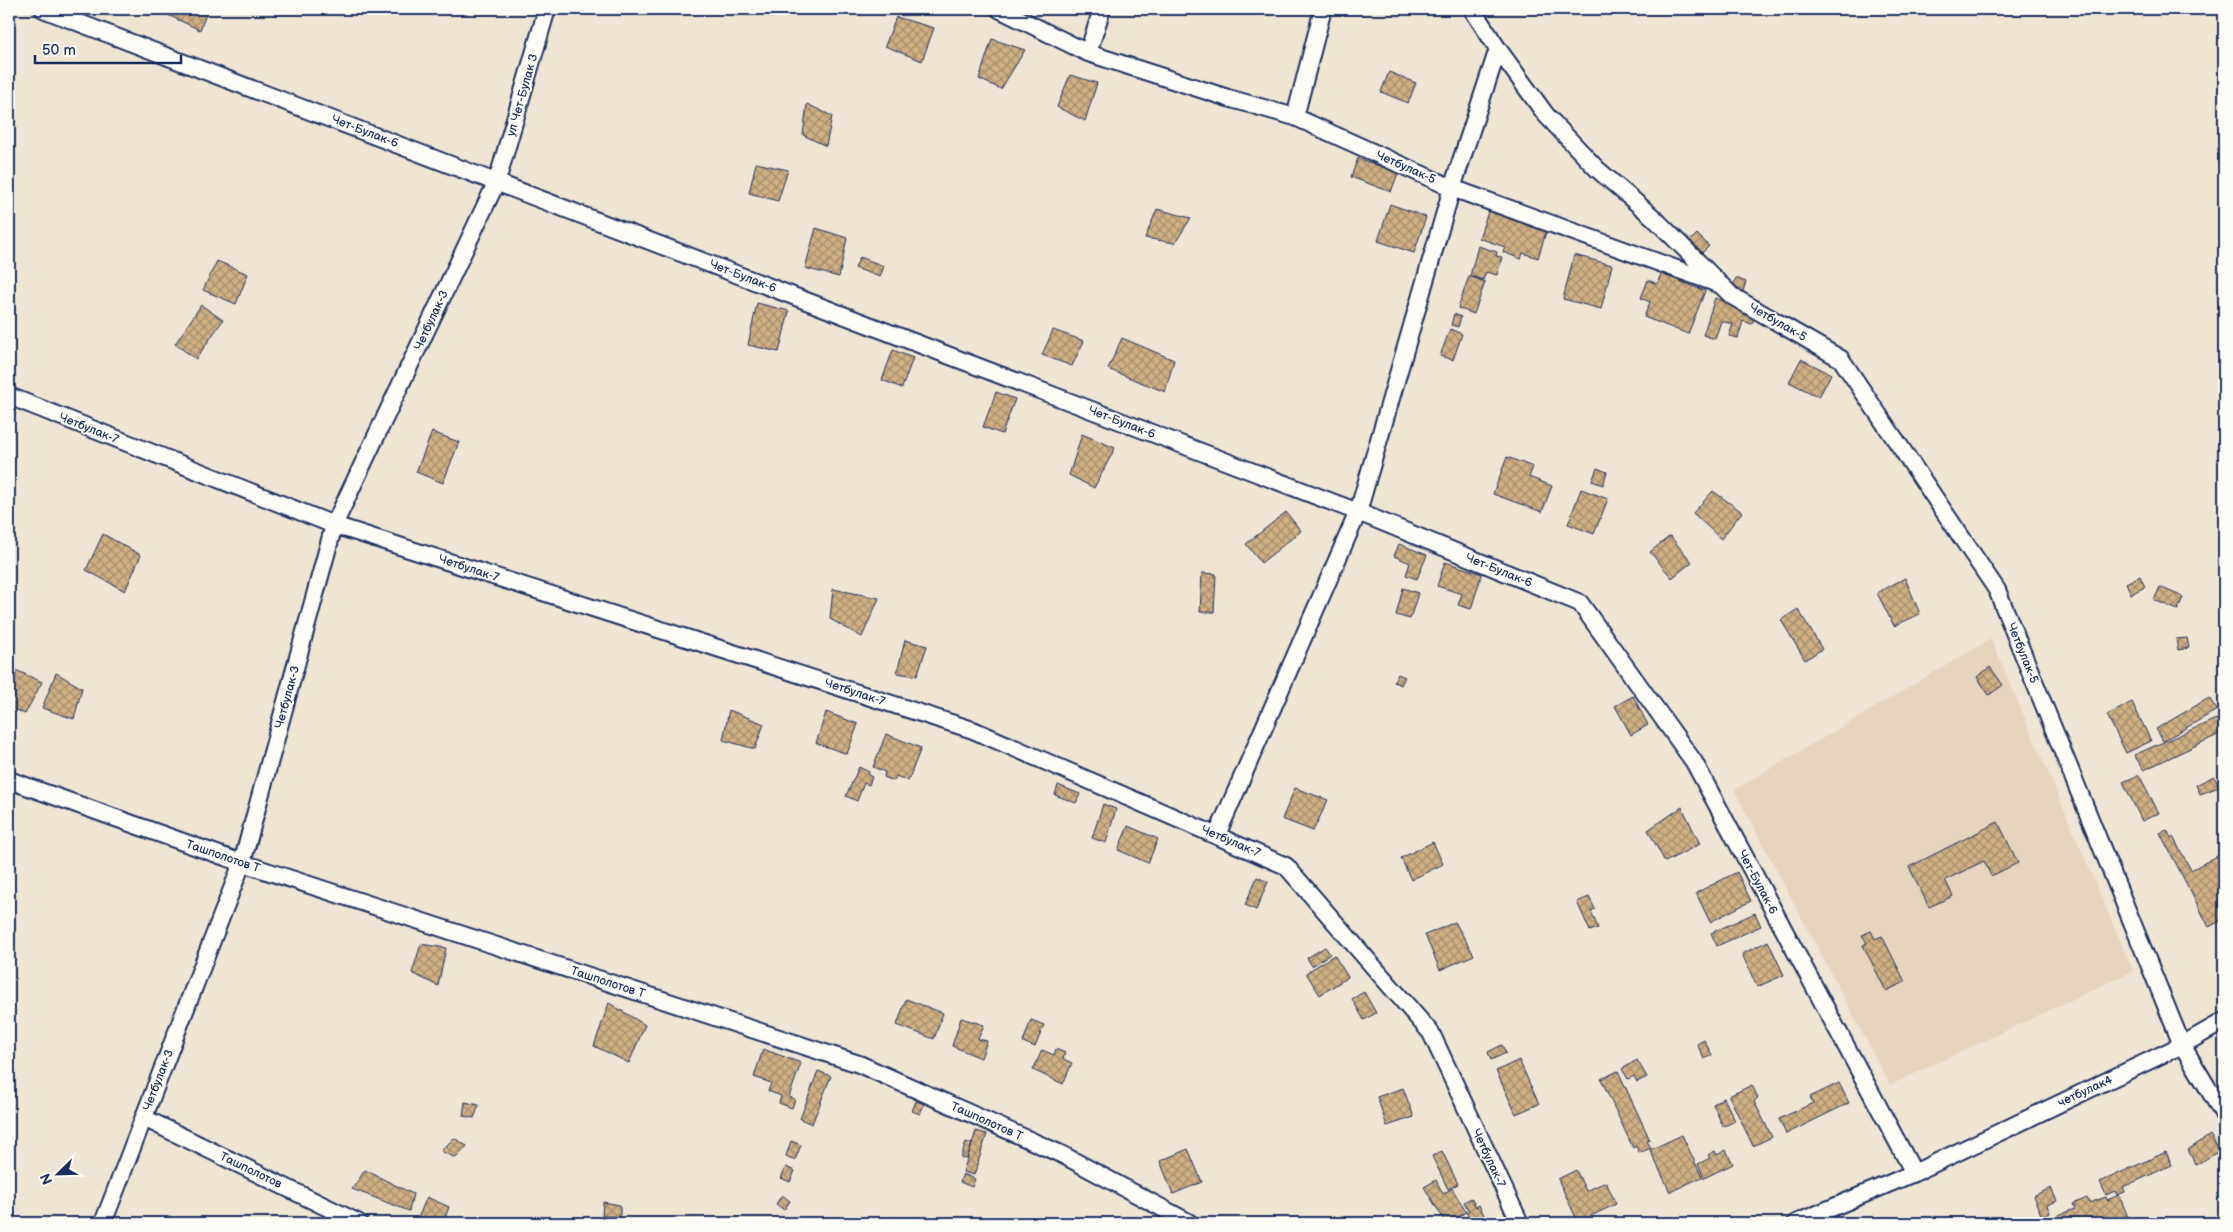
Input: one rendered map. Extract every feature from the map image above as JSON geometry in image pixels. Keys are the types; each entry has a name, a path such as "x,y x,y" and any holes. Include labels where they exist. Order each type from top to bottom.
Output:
{"street":[{"name":"Чет-Булак-6","path":"43,9 1358,512 1580,603 1694,762 1914,1173"},
{"name":"ул Чет-Булак 3","path":"496,181 547,9"},
{"name":"Четбулак-5","path":"999,9 1088,53 1228,98 1295,117 1452,188 1721,285 1732,296 1842,359 1996,590 2182,1045"},
{"path":"1088,53 1102,9"},
{"path":"1295,117 1323,9"},
{"path":"1472,9 1498,49 1546,115 1598,169 1654,218 1721,285"},
{"path":"1216,835 1358,512 1452,188 1498,49"},
{"name":"Четбулак-3","path":"103,1223 242,863 334,525 496,181"},
{"name":"Четбулак-7","path":"9,396 334,525 973,730 1286,866 1431,1033 1520,1223"},
{"name":"Ташполотов Т","path":"9,780 242,863 859,1064 1062,1155 1190,1223"},
{"name":"четбулак4","path":"1796,1223 1914,1173 2182,1045 2224,1021"},
{"path":"2182,1045 2224,1115"},
{"name":"Ташполотов","path":"144,1118 359,1223"}],"shaded area":[{"path":"1991,639 2133,971 1890,1085 1734,790"}],"building":[{"path":"171,9 208,9 200,30 168,15"},
{"path":"896,17 934,28 922,61 885,46"},
{"path":"992,39 1025,50 1001,89 979,79"},
{"path":"1389,72 1416,83 1408,103 1381,92"},
{"path":"1070,75 1097,83 1085,121 1057,107"},
{"path":"807,104 832,116 826,146 803,135"},
{"path":"1358,158 1398,173 1391,192 1351,177"},
{"path":"756,163 788,170 778,201 749,193"},
{"path":"1390,204 1426,217 1414,253 1378,241"},
{"path":"1157,209 1191,218 1175,243 1145,238"},
{"path":"1489,209 1547,229 1538,258 1523,253 1521,259 1503,252 1505,247 1479,238"},
{"path":"816,228 847,238 839,277 805,268"},
{"path":"1697,234 1709,246 1702,253 1690,241"},
{"path":"1478,246 1497,252 1496,256 1502,257 1497,275 1486,272 1483,280 1470,276"},
{"path":"1574,255 1612,265 1601,309 1563,299"},
{"path":"860,257 884,266 880,277 855,268"},
{"path":"217,261 248,274 236,304 203,290"},
{"path":"1661,274 1705,291 1688,334 1644,317 1650,302 1641,298 1648,280 1657,284"},
{"path":"1469,276 1485,282 1474,314 1458,308"},
{"path":"1736,278 1746,282 1742,294 1731,290"},
{"path":"1715,298 1756,312 1752,324 1743,321 1738,338 1729,336 1733,324 1721,321 1715,339 1703,335"},
{"path":"757,303 789,311 779,352 748,345"},
{"path":"201,305 223,320 196,359 175,344"},
{"path":"1454,314 1461,317 1458,327 1451,325"},
{"path":"1450,329 1462,334 1453,360 1440,356"},
{"path":"1053,330 1084,341 1072,366 1042,355"},
{"path":"1122,338 1174,360 1165,392 1108,369"},
{"path":"893,350 913,358 902,388 882,380"},
{"path":"1801,359 1831,374 1819,397 1789,382"},
{"path":"996,392 1015,399 1002,434 983,427"},
{"path":"432,432 459,442 443,483 416,472"},
{"path":"1082,434 1115,448 1094,488 1069,475"},
{"path":"1507,457 1533,467 1529,477 1552,486 1542,512 1493,494"},
{"path":"1597,468 1607,472 1603,485 1592,481"},
{"path":"1581,489 1608,499 1594,534 1568,524"},
{"path":"1713,491 1742,512 1721,539 1693,513"},
{"path":"1286,512 1301,531 1261,563 1246,544"},
{"path":"103,534 141,555 125,591 86,570"},
{"path":"1670,536 1692,562 1672,578 1650,552"},
{"path":"1399,544 1427,555 1417,579 1406,575 1410,563 1394,556"},
{"path":"1445,562 1482,574 1471,609 1458,605 1462,594 1437,586"},
{"path":"1202,573 1216,574 1214,612 1200,612"},
{"path":"2140,576 2145,587 2131,594 2126,583"},
{"path":"1905,578 1920,614 1894,626 1877,593"},
{"path":"2160,587 2183,597 2178,610 2154,600"},
{"path":"1403,588 1418,593 1410,619 1396,615"},
{"path":"833,589 879,598 862,637 830,619"},
{"path":"1798,609 1822,649 1805,660 1781,620"},
{"path":"2187,638 2189,648 2178,650 2176,639"},
{"path":"905,640 927,646 917,676 897,673"},
{"path":"9,667 42,682 25,714 9,707"},
{"path":"1990,667 2003,685 1989,695 1977,677"},
{"path":"56,673 82,688 74,719 42,708"},
{"path":"1398,674 1405,677 1401,685 1394,682"},
{"path":"1633,696 1648,725 1631,735 1615,706"},
{"path":"2209,698 2217,710 2163,741 2156,729"},
{"path":"2132,702 2151,741 2126,753 2107,715"},
{"path":"729,710 764,724 755,749 723,740"},
{"path":"826,712 858,724 847,754 816,743"},
{"path":"2216,719 2224,732 2144,770 2134,755"},
{"path":"886,734 921,748 908,781 896,776 894,781 884,777 885,772 873,767"},
{"path":"859,767 869,772 868,775 872,777 869,785 864,783 857,801 846,796"},
{"path":"2139,775 2159,813 2142,821 2123,782"},
{"path":"2214,776 2219,787 2200,794 2196,785"},
{"path":"1058,785 1080,794 1076,803 1055,795"},
{"path":"1295,788 1328,800 1313,831 1282,819"},
{"path":"1103,804 1116,809 1106,843 1092,838"},
{"path":"1682,807 1700,844 1665,862 1648,830"},
{"path":"1998,822 2018,863 1991,876 1984,861 1945,880 1953,896 1929,907 1909,867"},
{"path":"1128,826 1158,839 1148,863 1118,850"},
{"path":"2167,830 2171,838 2173,837 2191,870 2223,853 2224,919 2209,927 2160,833"},
{"path":"1433,842 1443,864 1411,880 1401,858"},
{"path":"1737,872 1751,901 1710,922 1696,893"},
{"path":"1257,877 1268,882 1256,910 1245,905"},
{"path":"1589,897 1595,909 1591,911 1598,928 1590,931 1577,902"},
{"path":"1755,913 1761,926 1717,946 1711,933"},
{"path":"1455,922 1474,955 1440,970 1425,935"},
{"path":"1871,931 1875,939 1882,936 1905,982 1886,991 1863,945 1867,943 1862,935"},
{"path":"1768,941 1784,975 1757,987 1742,954"},
{"path":"421,944 446,948 438,986 412,973"},
{"path":"1325,947 1330,954 1312,966 1307,958"},
{"path":"1334,955 1348,977 1320,995 1306,973"},
{"path":"1364,992 1376,1013 1364,1020 1352,999"},
{"path":"906,999 943,1013 934,1039 897,1025"},
{"path":"609,1003 645,1025 629,1063 594,1046"},
{"path":"961,1018 984,1025 978,1039 987,1041 981,1058 952,1046"},
{"path":"1031,1020 1044,1025 1035,1047 1023,1042"},
{"path":"1704,1040 1712,1055 1704,1059 1697,1044"},
{"path":"1502,1045 1506,1053 1491,1060 1488,1052"},
{"path":"763,1049 801,1063 789,1097 795,1099 792,1108 779,1103 781,1096 768,1091 771,1083 754,1077"},
{"path":"1056,1049 1065,1053 1063,1059 1072,1063 1063,1084 1033,1070 1042,1050 1054,1055"},
{"path":"1519,1060 1539,1104 1516,1114 1496,1071"},
{"path":"1637,1060 1647,1077 1637,1082 1634,1076 1628,1079 1622,1069"},
{"path":"818,1071 831,1076 812,1124 800,1119"},
{"path":"1618,1071 1650,1140 1647,1141 1651,1148 1639,1153 1636,1146 1633,1148 1601,1079"},
{"path":"1839,1083 1849,1103 1786,1134 1779,1119 1813,1103 1810,1097"},
{"path":"1752,1085 1758,1098 1754,1101 1772,1137 1753,1146 1729,1096"},
{"path":"1403,1088 1414,1117 1387,1126 1377,1097"},
{"path":"1724,1098 1735,1121 1723,1127 1713,1104"},
{"path":"916,1101 924,1104 920,1114 912,1111"},
{"path":"465,1102 479,1105 474,1118 463,1116"},
{"path":"976,1131 987,1134 974,1175 963,1172"},
{"path":"1682,1135 1702,1177 1670,1192 1650,1150"},
{"path":"2210,1135 2220,1151 2196,1165 2188,1150"},
{"path":"454,1138 467,1146 456,1158 441,1151"},
{"path":"791,1141 801,1145 795,1160 786,1156"},
{"path":"966,1142 972,1144 967,1159 961,1158"},
{"path":"1188,1149 1202,1182 1173,1194 1160,1161"},
{"path":"1726,1150 1733,1164 1704,1178 1698,1164 1710,1158 1708,1155 1715,1151 1717,1155"},
{"path":"1442,1151 1458,1184 1448,1189 1432,1156"},
{"path":"2166,1152 2172,1165 2123,1187 2125,1192 2117,1195 2115,1191 2106,1195 2100,1182"},
{"path":"786,1167 795,1171 790,1182 781,1178"},
{"path":"365,1170 413,1194 409,1211 352,1189"},
{"path":"1576,1170 1586,1191 1606,1182 1616,1204 1578,1222 1558,1179"},
{"path":"963,1174 975,1179 972,1187 960,1182"},
{"path":"1436,1180 1443,1194 1452,1188 1466,1212 1446,1223 1424,1187"},
{"path":"2051,1188 2057,1201 2047,1205 2050,1213 2042,1217 2033,1196"},
{"path":"782,1195 790,1201 784,1210 776,1204"},
{"path":"2119,1195 2128,1217 2116,1223 2051,1222 2059,1218 2058,1215 2075,1209 2073,1204 2087,1198 2089,1203 2106,1197 2107,1200"},
{"path":"427,1197 449,1207 443,1223 416,1223"},
{"path":"1471,1198 1476,1207 1479,1205 1488,1223 1472,1223 1466,1212 1469,1211 1464,1202"},
{"path":"603,1202 620,1205 620,1217 602,1216"}]}
